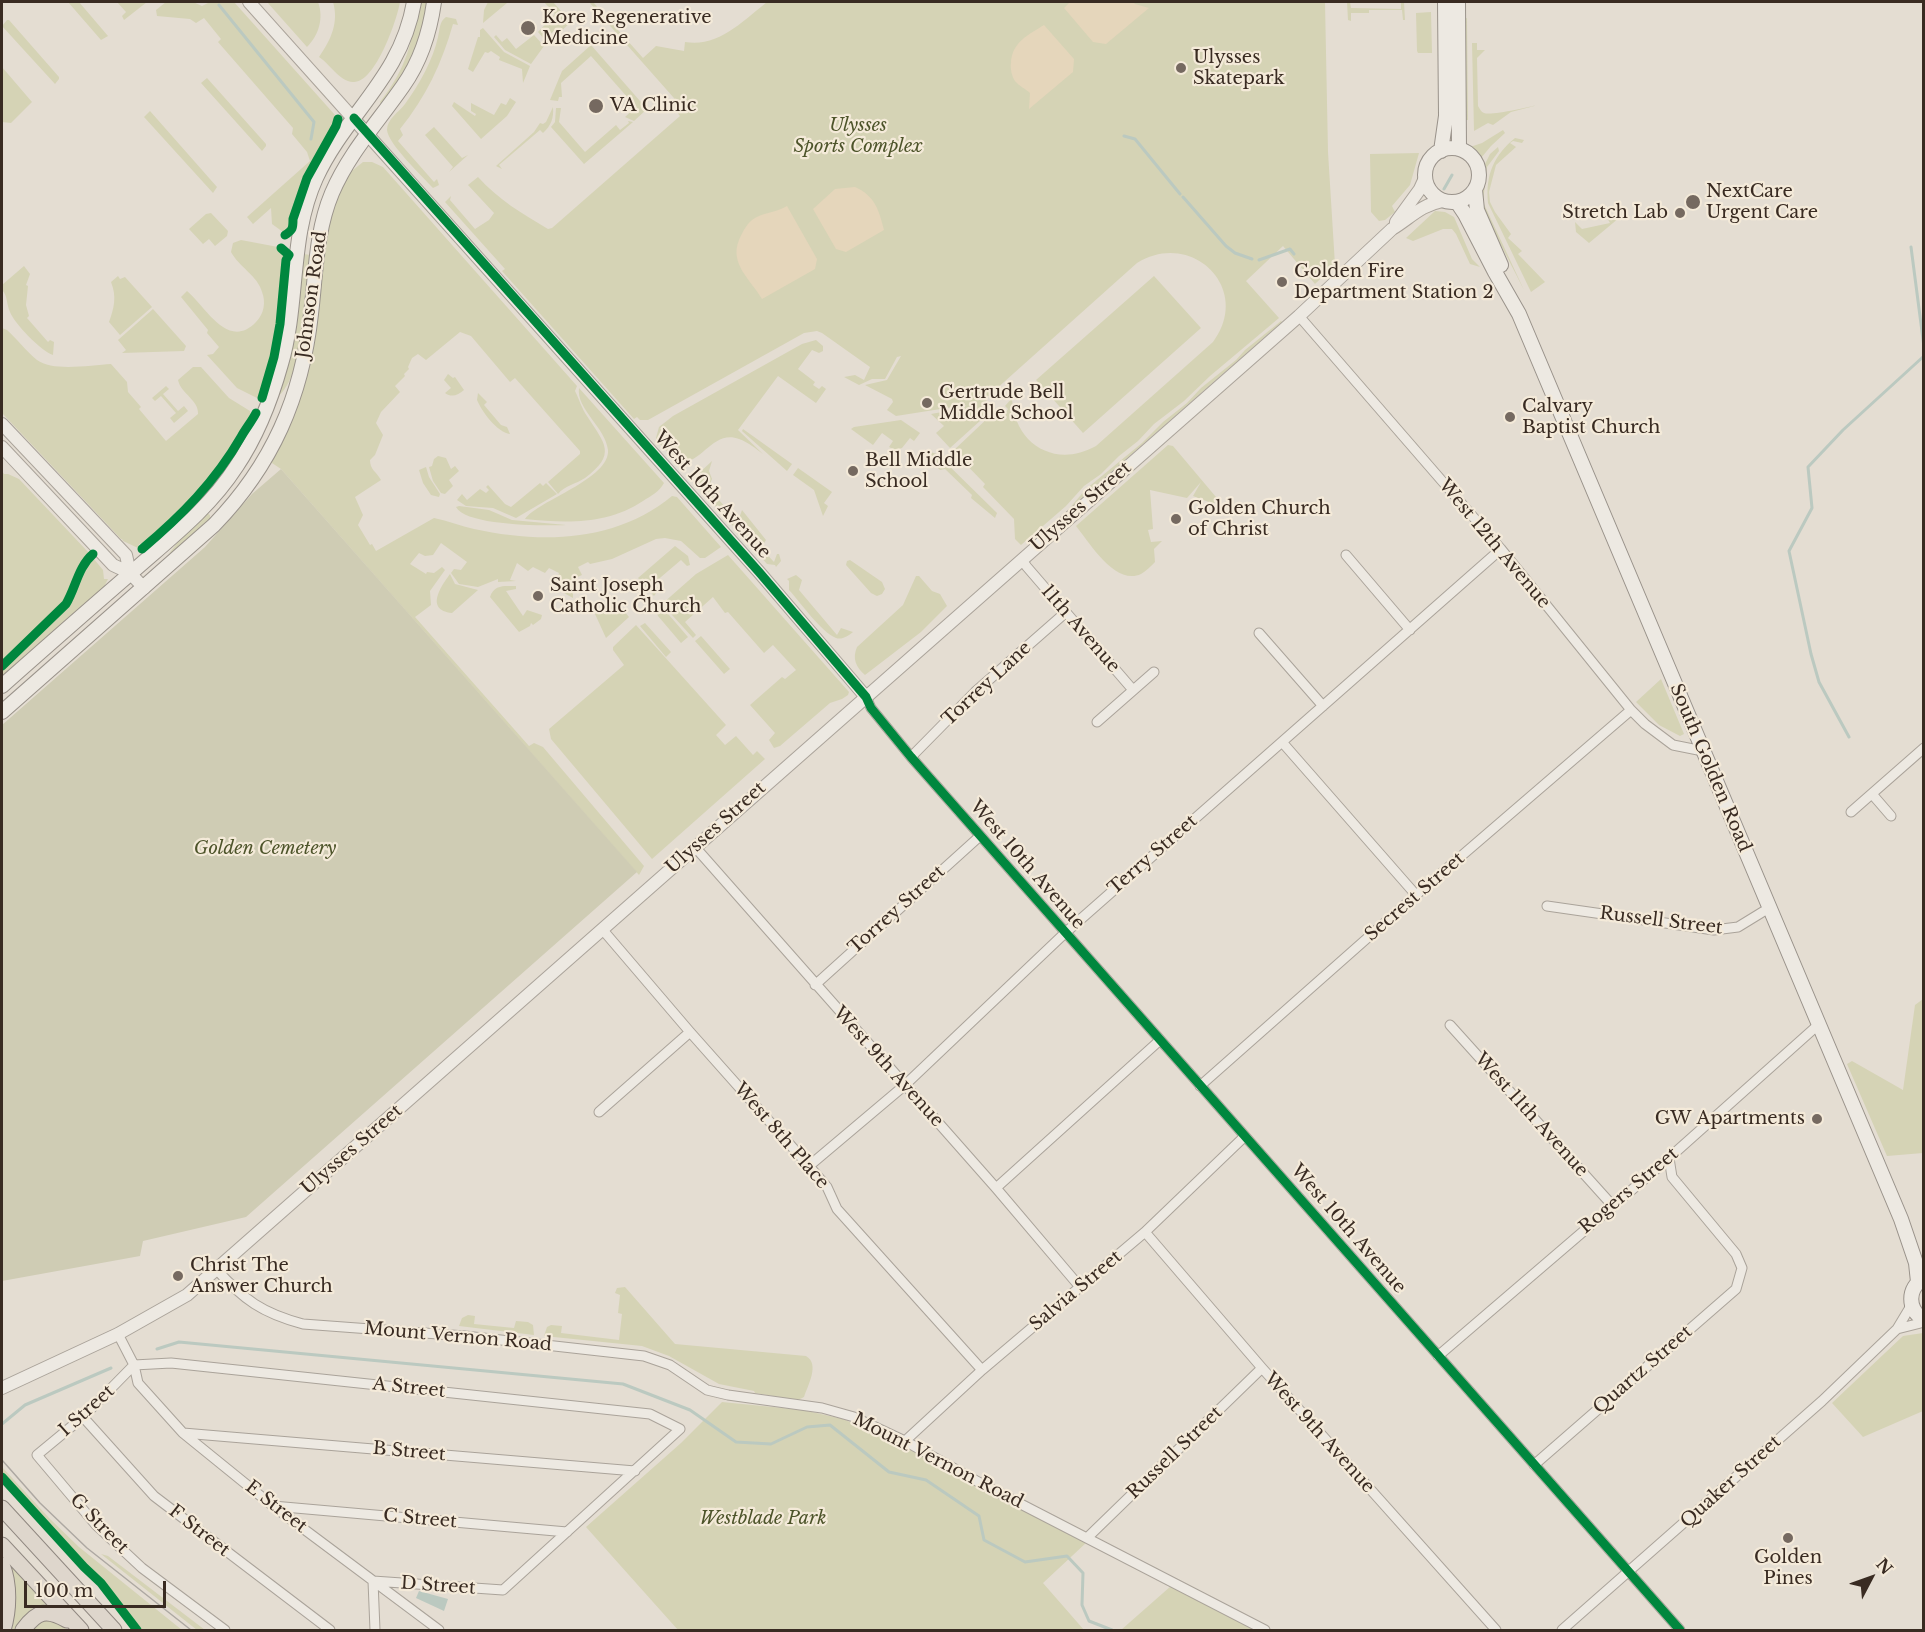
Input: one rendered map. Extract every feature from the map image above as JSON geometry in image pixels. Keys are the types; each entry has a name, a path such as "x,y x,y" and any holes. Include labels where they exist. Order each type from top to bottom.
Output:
{"highway":[{"path":"2,1508 114,1630"},
{"path":"2,1545 80,1628"},
{"path":"2,1565 5,1572 7,1600 3,1630"},
{"path":"23,1630 29,1622 43,1612 56,1613 80,1628"}],"main road":[{"name":"Johnson Road","path":"2,686 187,523 214,496 236,468 258,428 286,345 290,328 297,247 308,199 324,163 378,87 396,57 410,22 414,2"},
{"name":"Johnson Road","path":"2,712 201,537 227,512 266,459 278,438 293,399 305,353 318,243 324,216 339,177 358,146 414,68 427,35 434,2"},
{"path":"1441,150 1446,116 1445,2"},
{"path":"1458,2 1459,149"},
{"path":"1459,149 1475,161 1479,170 1478,183 1467,198 1457,202 1442,201 1431,192 1425,178 1426,167 1431,158 1441,150 1459,149"},
{"name":"South Golden Road","path":"1475,190 1477,210 1502,267 1512,299 1908,1237 1921,1280"},
{"name":"South Golden Road","path":"1457,202 1512,299"},
{"name":"South Golden Road","path":"1908,1237 1923,1260"},
{"path":"1921,1280 1911,1294 1911,1302 1916,1314 1923,1321"}],"street":[{"name":"West 10th Avenue","path":"249,2 759,572 866,697 871,708 911,757 1680,1630"},
{"name":"Ulysses Street","path":"1392,229 1425,178"},
{"name":"Ulysses Street","path":"5,1388 118,1334 187,1295 866,697 1025,562 1299,316 1392,229 1420,208 1442,201"},
{"name":"West 12th Avenue","path":"1299,316 1501,549 1631,710 1673,745 1703,751"},
{"path":"2,424 126,555 130,573"},
{"path":"12,436 2,446 113,565 130,573 144,588"},
{"name":"Terry Street","path":"809,1166 905,1085 1065,933 1501,549"},
{"path":"1346,555 1410,630"},
{"name":"11th Avenue","path":"1025,562 1133,690"},
{"name":"Torrey Lane","path":"911,757 975,692 1065,612"},
{"path":"1259,633 1323,706"},
{"path":"1097,722 1154,672"},
{"name":"Secrest Street","path":"1200,1086 1416,895 1631,710"},
{"path":"1282,742 1416,895"},
{"path":"1851,812 1923,748"},
{"path":"1872,794 1892,816"},
{"name":"Torrey Street","path":"815,985 980,836"},
{"name":"West 9th Avenue","path":"695,847 996,1188 1080,1287"},
{"name":"Russell Street","path":"1547,906 1714,930 1738,927 1769,908"},
{"name":"West 8th Place","path":"602,929 827,1187 837,1209 982,1370"},
{"name":"West 11th Avenue","path":"1450,1025 1612,1205"},
{"name":"Rogers Street","path":"1438,1356 1669,1158 1818,1025"},
{"path":"599,1113 690,1032"},
{"path":"996,1188 1160,1041"},
{"name":"Salvia Street","path":"905,1441 982,1370 1145,1232 1244,1137"},
{"name":"Quartz Street","path":"1534,1465 1736,1289 1742,1268 1736,1254 1672,1177 1669,1158"},
{"name":"West 9th Avenue","path":"1145,1232 1262,1368 1496,1630"},
{"name":"Mount Vernon Road","path":"216,1269 239,1293 277,1317 303,1323 465,1336 644,1356 670,1365 706,1390 822,1408 854,1417 905,1441 982,1484 1265,1630"},
{"name":"Quaker Street","path":"1562,1630 1822,1401 1897,1329 1910,1310 1911,1302"},
{"name":"Quaker Street","path":"1897,1329 1923,1321"},
{"name":"E Street","path":"118,1334 134,1365 138,1383 183,1433 273,1506 439,1630"},
{"name":"A Street","path":"134,1365 171,1363 650,1413 680,1429 635,1471"},
{"name":"I Street","path":"37,1455 83,1417 134,1365"},
{"name":"Russell Street","path":"1088,1537 1262,1368"},
{"name":"F Street","path":"83,1417 154,1496 330,1630"},
{"name":"B Street","path":"183,1433 635,1471"},
{"name":"G Street","path":"37,1455 103,1532 142,1568 225,1630"},
{"path":"567,1532 635,1471"},
{"name":"C Street","path":"273,1506 567,1532"},
{"name":"D Street","path":"373,1581 503,1590 567,1532"},
{"path":"373,1581 375,1630"}],"green space":[{"path":"68,2 79,2 108,36 101,40"},
{"path":"117,2 147,2 124,20 122,16 126,12"},
{"path":"166,2 193,2 202,6 210,2 234,2 335,115 334,129 299,193 292,216 292,228 289,231 283,232 272,224 271,208 253,224 247,217 310,161 307,152 292,134 293,128 218,42 221,39 204,18 196,23 190,19 157,16 156,10"},
{"path":"267,2 318,2 319,26 315,37 307,47"},
{"path":"333,2 400,2 384,50 369,73 361,80 353,82 343,79 319,57 333,31 335,9"},
{"path":"420,2 429,2 418,42 406,71 381,104 380,102 397,77 407,55"},
{"path":"488,2 507,3 483,23 484,10"},
{"path":"544,2 553,2 571,22 559,33 554,31 544,39 538,32 555,14"},
{"name":"Ulysses Sports Complex","path":"589,2 593,2 643,58 656,46 684,51 685,42 697,43 719,37 740,24 767,2 1325,2 1328,152 1335,265 1315,284 1283,246 1246,281 1279,318 1184,401 1154,424 1138,441 1084,486 1066,506 1021,545 1015,539 1014,519 953,451 991,415 994,417 998,414 1002,417 1008,409 1005,406 1012,398 1020,428 1039,448 1066,455 1096,446 1213,342 1223,322 1226,303 1221,285 1211,270 1196,259 1178,254 1158,254 1137,263 985,399 992,407 991,411 950,448 936,433 944,426 931,414 959,409 961,411 966,405 896,416 887,410 893,402 892,399 865,385 887,380 901,356 897,357 885,379 872,379 859,385 844,377 855,375 864,380 870,367 817,331 804,333 648,420 640,420 637,417 634,419 502,271 505,269 445,202 451,196 450,200 475,229 489,220 494,213 468,185 478,177 511,206 548,229 552,228 680,116 676,111 681,106"},
{"path":"1347,2 1350,2 1351,8 1401,9 1401,2 1404,2 1405,20 1403,20 1402,10 1369,10 1369,13 1351,13 1351,21 1348,20"},
{"path":"1431,12 1432,53 1418,53 1416,13"},
{"path":"446,17 456,19 458,25 453,24 432,79 418,105 400,129 403,135 398,141 434,182 437,179 439,185 433,188 399,152 387,130 391,119 405,104 425,72 436,46 441,23"},
{"path":"1467,18 1468,120 1465,120 1463,19"},
{"path":"7,20 59,77 55,84 2,26"},
{"path":"483,28 504,52 530,66 523,83 522,69 499,60 500,57 491,51 485,52 473,72 468,69 478,37 480,37 480,30"},
{"path":"496,35 502,42 507,38 516,49 534,35 544,46 531,64 505,50 494,37"},
{"path":"1472,43 1477,43 1477,50 1485,50 1477,58 1478,106 1482,112 1488,114 1538,105 1511,112 1493,125 1488,123 1474,131"},
{"path":"591,45 647,109 634,121 625,117 636,107 591,56 561,83 562,97 559,97 558,101 550,100 562,71"},
{"path":"2,67 32,102 11,123 2,122"},
{"path":"207,78 266,144 262,151 201,83"},
{"path":"510,98 516,102 507,116 481,139 452,106 454,102 475,116 476,114 471,111 471,103 494,115 501,103 506,105"},
{"path":"553,107 550,125 546,130 543,133 540,130 499,165 502,169 496,166 534,132 540,123 546,122"},
{"path":"556,108 561,108 559,122 585,152 616,125 620,130 629,123 628,121 633,122 584,164 551,127 555,122"},
{"path":"150,111 217,187 213,193 144,117"},
{"path":"434,127 462,158 468,155 449,172 453,167 425,135"},
{"path":"1503,130 1505,133 1478,159 1470,147 1482,143"},
{"path":"1515,138 1524,140 1522,143 1513,141 1510,143"},
{"path":"1510,143 1516,147 1496,165 1489,192 1490,202 1511,234 1508,238 1522,251 1518,254 1545,282 1531,292 1488,203 1488,183 1492,166"},
{"path":"1498,147 1499,151 1487,167 1483,202 1524,290 1485,214 1479,193 1485,164 1490,154"},
{"path":"1419,153 1410,185 1392,206 1395,212 1385,220 1379,221 1371,212 1370,154"},
{"path":"363,162 372,162 383,167 577,386 575,391 582,407 605,448 601,462 595,470 558,494 548,482 580,454 580,451 515,378 510,382 471,336 460,332 426,360 418,354 412,358 405,376 395,386 400,392 381,412 376,423 383,435 370,463 381,480 355,497 363,515 358,525 370,545 372,544 376,551 434,518 474,529 526,537 578,535 603,531 627,523 672,496 677,497 721,547 705,558 700,558 681,541 656,539 612,559 590,564 588,562 578,567 582,575 573,579 578,590 573,593 573,598 564,593 563,581 557,578 559,573 549,568 545,573 533,567 528,571 517,563 510,580 516,581 498,582 498,579 478,587 459,584 451,573 454,569 461,570 467,562 441,543 433,555 425,556 419,553 410,564 426,574 427,572 434,573 442,567 445,570 430,591 431,605 415,617 529,746 534,743 543,747 644,866 639,875 281,469 269,461 296,403 311,358 318,317 325,242 332,214 351,169 353,170"},
{"path":"1435,211 1445,212 1454,217 1472,259 1480,267 1470,264 1452,229 1443,229 1413,241 1406,238"},
{"path":"211,213 228,231 227,236 215,246 209,239 203,244 189,229 206,214"},
{"path":"1618,214 1619,218 1589,243 1576,232 1575,222 1582,229 1610,223 1606,216"},
{"path":"241,240 278,247 278,250 285,252 287,256 276,339 263,393 257,398 237,388 207,355 213,354 219,347 181,297 187,291 218,323 236,332 246,330 256,322 264,308 260,286 231,252 233,243"},
{"path":"304,254 310,255 303,330 294,370 278,397 289,362"},
{"path":"24,266 30,274 26,285 28,286 26,305 29,316 27,318 48,342 50,340 54,342 53,355 35,343 17,323 10,312 2,290 2,285"},
{"path":"118,276 120,279 125,277 152,307 120,335 109,322 114,302 111,282"},
{"path":"1154,276 1201,328 1083,433 1036,380"},
{"path":"153,309 186,346 184,351 122,353 126,350 118,340"},
{"path":"1282,322 1068,510 1086,489"},
{"path":"2,328 44,364 72,367 111,364 127,382 128,392 141,407 139,409 166,441 198,414 196,405 178,380 193,367 201,367 229,398 250,411 252,419 211,481 190,504 147,542 139,544 138,548 123,541 2,413"},
{"path":"816,340 823,346 823,351 819,353 812,350 798,369 815,382 813,385 819,389 822,386 826,389 816,403 778,376 738,430 763,454 746,442 730,437 714,443 693,459 677,462 658,442 656,438 659,427 673,416 802,344"},
{"path":"448,374 455,377 464,390 455,395 445,393 451,388 444,380"},
{"path":"166,386 169,389 163,394 178,411 184,406 188,411 174,423 170,418 176,413 161,396 155,401 152,398"},
{"path":"579,388 664,483 655,493 629,509 601,518 571,521 525,519 544,504 586,480 606,461 608,450 606,442 582,403"},
{"path":"478,393 487,402 484,405 501,425 507,427 510,434 500,430 486,416 477,400"},
{"path":"901,420 920,433 914,441 910,438 902,448 895,450 889,447 893,441 882,433 873,445 851,429 854,427"},
{"path":"743,429 792,464 787,471 742,431"},
{"path":"1168,445 1173,446 1216,497 1214,504 1193,496 1201,482 1187,498 1150,490 1153,529 1148,530 1151,542 1162,541 1154,549 1155,562 1141,574 1131,576 1122,574 1112,568 1095,551 1076,526"},
{"path":"927,451 937,454 997,513 995,518 971,498 972,495 945,469 940,470 923,453"},
{"path":"438,456 446,458 451,469 455,466 459,471 449,480 453,486 445,494 441,493 433,481 429,467"},
{"path":"712,461 709,471 712,479 708,488 738,521 742,510 766,540 761,548 774,562 779,554 781,561 776,567 767,564 700,489 697,475"},
{"path":"426,467 429,477 440,494 439,497 431,495 423,483 419,470"},
{"path":"798,468 832,492 824,503 828,506 823,516 814,490 793,475"},
{"name":"Golden Cemetery","path":"281,469 637,872 246,1217 143,1241 140,1256 2,1281 2,725 205,547 252,494"},
{"path":"2,471 4,474 19,479 89,553 103,570 104,579 108,579 104,587 2,677"},
{"path":"540,483 543,486 546,483 557,494 516,518 493,508 466,506 457,500 462,494 467,500 480,489 486,493 489,490 486,487 488,485 505,504 511,507"},
{"path":"456,507 489,510 512,520 566,525 525,525 490,521 463,513"},
{"path":"207,513 210,519 168,555 184,534"},
{"path":"675,546 688,556 690,565 687,566 681,560 654,583 659,589 654,596 638,578"},
{"path":"728,555 849,692 842,699 830,703 780,746 774,748 769,740 775,733 750,705 782,677 785,679 796,670 773,645 764,653 728,612 725,613 713,597 685,622 696,635 693,638 662,604 696,574"},
{"path":"850,560 882,582 885,589 882,594 877,596 871,593 846,565"},
{"path":"450,574 455,584 478,590 452,613 444,611 437,602 437,596"},
{"path":"796,575 802,580 799,590 837,635 841,628 853,632 843,638 836,638 818,624 789,590 787,579"},
{"path":"916,576 919,576 932,591 940,594 947,606 921,632 865,675 856,662 857,647 903,605"},
{"path":"516,586 516,589 506,591 523,616 527,610 542,615 541,619 533,625 531,623 519,632 490,597 497,588"},
{"path":"614,599 629,617 606,638 595,614"},
{"path":"663,608 688,637 681,643 658,616 657,613"},
{"path":"645,623 671,652 666,657 640,626"},
{"path":"636,625 726,725 716,735 725,745 736,736 753,755 757,751 765,759 652,859 551,739 549,729 624,665 613,647"},
{"path":"701,636 730,669 724,674 695,641"},
{"path":"1661,679 1684,734 1680,736 1659,725 1636,702"},
{"path":"1923,999 1923,1153 1887,1156 1847,1064 1852,1061 1903,1090 1915,1005"},
{"path":"625,1287 675,1344 806,1356 813,1369 804,1397 798,1400 719,1384 669,1356 642,1346 544,1336 547,1327 551,1325 562,1326 561,1333 619,1340 622,1314 618,1313 620,1295 615,1293 617,1288"},
{"path":"468,1315 475,1316 474,1324 514,1328 516,1321 528,1322 533,1325 534,1335 459,1326 462,1318"},
{"path":"1923,1333 1923,1411 1863,1437 1832,1403 1903,1336"},
{"name":"Westblade Park","path":"722,1402 803,1410 843,1419 895,1442 1087,1542 1043,1583 1084,1630 678,1630 586,1527 681,1443"},
{"path":"2,1467 79,1547 182,1630 140,1630 103,1582 2,1475"},
{"path":"101,1554 108,1556 205,1630 197,1630"},
{"path":"7,1560 50,1603 33,1608 16,1630 8,1630"},
{"path":"1171,1586 1256,1630 1121,1630"},
{"path":"39,1620 57,1620 67,1630 29,1630"}],"sand":[{"path":"1070,2 1133,2 1149,8 1106,44 1093,42 1064,8"},
{"path":"1044,25 1074,59 1073,72 1029,109 1030,93 1018,84 1012,75 1012,56 1022,40"},
{"path":"855,187 872,199 884,230 846,252 836,249 813,209 835,189"},
{"path":"787,206 817,259 815,269 762,299 739,264 737,249 739,240 752,220"}],"shaded area":[{"path":"419,1591 448,1599 444,1611 416,1598"}],"waterway":[{"path":"219,5 314,122 311,139"},
{"path":"1124,136 1135,139 1180,194"},
{"path":"1444,189 1452,175"},
{"path":"1183,197 1226,246 1235,253 1252,259"},
{"path":"1911,247 1924,347"},
{"path":"1259,260 1290,249 1294,254"},
{"path":"1849,737 1819,682 1789,551 1812,508 1808,467 1843,430 1924,356"},
{"path":"157,1349 179,1342 623,1384 690,1410 736,1442 771,1444 807,1427 830,1425 889,1472 926,1480 979,1516 984,1540 1025,1562 1067,1556 1083,1573 1082,1605 1089,1621 1112,1630"},
{"path":"2,1424 25,1405 111,1368"}],"tram line":[{"path":"2,1460 40,1503 87,1548 191,1630"}],"cycle path":[{"path":"354,118 759,572 866,697 871,708 911,757 1680,1630"},
{"path":"285,235 292,228 307,178 338,119"},
{"path":"262,398 274,357 280,324 286,260 289,255 281,248"},
{"path":"142,549 184,511 209,484 256,413"},
{"path":"2,666 66,604 81,571 93,554"},
{"path":"2,1477 101,1583 137,1630"}],"place":[{"name":"Kore Regenerative Medicine","path":"528,28"},
{"name":"Ulysses Skatepark","path":"1181,68"},
{"name":"VA Clinic","path":"596,106"},
{"name":"NextCare Urgent Care","path":"1693,202"},
{"name":"Stretch Lab","path":"1680,213"},
{"name":"Golden Fire Department Station 2","path":"1282,282"},
{"name":"Gertrude Bell Middle School","path":"927,403"},
{"name":"Calvary Baptist Church","path":"1510,417"},
{"name":"Bell Middle School","path":"853,471"},
{"name":"Golden Church of Christ","path":"1176,519"},
{"name":"Saint Joseph Catholic Church","path":"538,596"},
{"name":"GW Apartments","path":"1817,1119"},
{"name":"Christ The Answer Church","path":"178,1276"},
{"name":"Golden Pines","path":"1788,1538"}]}
